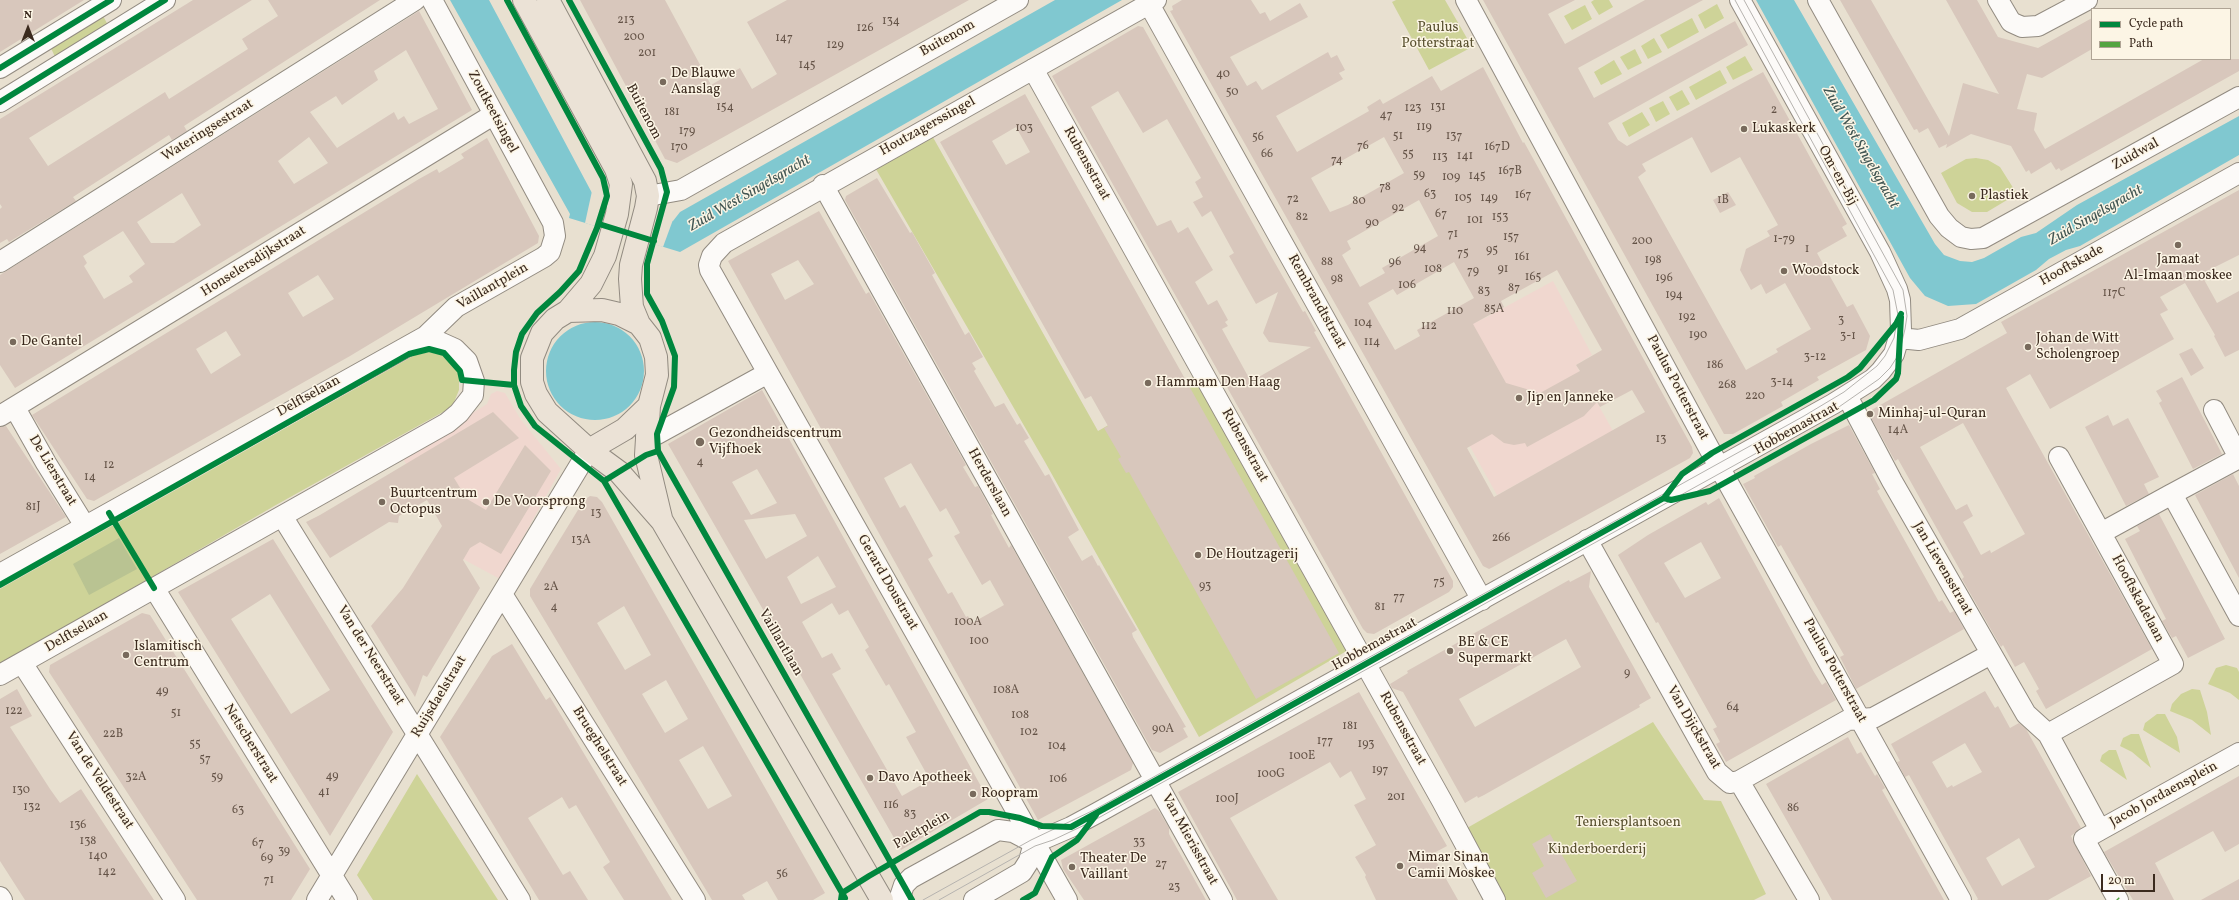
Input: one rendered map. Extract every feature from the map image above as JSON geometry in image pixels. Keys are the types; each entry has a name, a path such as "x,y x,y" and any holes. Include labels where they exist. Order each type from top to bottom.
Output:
{"main road":[{"path":"524,0 616,169 621,184 620,200 612,232 597,273 568,311 555,318 542,333 532,358 532,382 540,402 547,412 589,450 619,472 662,521 882,900"},
{"name":"Buitenom","path":"548,0 637,163 645,182 647,202 631,265 630,293 632,307 639,324"},
{"path":"568,311 602,310 619,314 639,324 650,338 656,357 657,375 649,406 646,455 662,521"},
{"path":"589,450 625,429 649,406"}],"street":[{"path":"0,68 111,0"},
{"path":"0,102 165,0"},
{"name":"Wateringsestraat","path":"0,262 415,0"},
{"name":"Zoutkeetsingel","path":"432,0 493,115 553,223"},
{"name":"Buitenom","path":"647,202 681,190 1018,0"},
{"name":"Paulus Potterstraat","path":"1466,0 1720,467 1961,900"},
{"name":"Om-en-Bij","path":"1740,0 1891,275 1900,300 1899,338"},
{"name":"Zuidwal","path":"1818,0 1939,216 1949,228 1961,237 1971,240 1984,238 2033,212 2239,97"},
{"path":"1998,0 2010,22 2022,27 2038,26 2087,0"},
{"name":"Houtzagerssingel","path":"709,265 712,256 724,242 823,185 1153,2"},
{"name":"Rembrandtstraat","path":"1153,2 1482,600"},
{"name":"Rubensstraat","path":"1033,68 1455,824 1495,900"},
{"name":"Honselersdijkstraat","path":"7,412 493,115"},
{"name":"Hooftskade","path":"1899,338 1919,340 1960,329 2239,173"},
{"name":"Herderslaan","path":"823,185 1156,780"},
{"name":"Vaillantplein","path":"426,336 456,307 547,254 552,248 555,236 553,223"},
{"name":"Gerard Doustraat","path":"709,265 710,270 1066,900"},
{"name":"Delftselaan","path":"0,574 426,336 455,349 467,361 474,381 473,395 468,404 447,422 0,675"},
{"name":"Hobbemastraat","path":"1034,843 1071,827 1847,396 1873,379 1894,354 1899,338"},
{"path":"646,438 768,373"},
{"name":"Jan Lievensstraat","path":"1847,396 2026,714 2048,734"},
{"path":"2101,533 2239,458 2214,410"},
{"name":"De Lierstraat","path":"7,412 46,463 85,526"},
{"name":"Ruijsdaelstraat","path":"317,900 589,450"},
{"name":"Hooftskadelaan","path":"2048,734 2173,664 2059,457"},
{"path":"2172,494 2239,616"},
{"name":"Van der Neerstraat","path":"282,516 418,733 520,900"},
{"name":"Van Dijckstraat","path":"1587,540 1717,772 1730,782 1739,781"},
{"name":"Netscherstraat","path":"154,588 348,900"},
{"name":"Brueghelstraat","path":"502,594 695,900"},
{"path":"1809,900 1739,781 1848,720 1873,718 1991,654"},
{"name":"Van de Veldestraat","path":"22,663 175,900"},
{"name":"Jacob Jordaensplein","path":"2048,734 2100,830 2239,753"},
{"name":"Van Mierisstraat","path":"1156,780 1222,900"},
{"path":"899,900 904,885 911,878 998,830 1013,832 1034,843 1029,861 1022,872 974,900"},
{"path":"2100,830 2084,839 2117,900"}],"shaded area":[{"name":"Jip en Janneke","path":"1553,281 1592,355 1576,365 1613,431 1497,495 1416,349 1485,318"},
{"name":"De Voorsprong","path":"497,391 505,393 521,420 561,469 500,579 435,544 444,529 402,457 487,404 491,394"}],"green space":[{"name":"Paulus Potterstraat","path":"1396,0 1445,0 1472,47 1429,70 1392,2"},
{"path":"1594,0 1609,0 1613,7 1599,15 1591,2"},
{"path":"1717,4 1724,18 1705,29 1698,15"},
{"path":"1585,5 1592,19 1572,30 1564,16"},
{"path":"102,14 109,27 56,59 50,46"},
{"path":"1692,18 1699,32 1668,49 1660,35"},
{"path":"1654,38 1662,52 1648,59 1641,46"},
{"path":"1635,49 1642,63 1628,70 1620,57"},
{"path":"1745,56 1753,70 1733,80 1726,67"},
{"path":"1614,60 1622,74 1601,85 1594,72"},
{"path":"1720,70 1727,83 1696,100 1689,87"},
{"path":"1682,90 1690,104 1677,111 1669,97"},
{"path":"1663,101 1670,114 1656,122 1649,108"},
{"path":"1642,112 1650,125 1629,137 1622,123"},
{"name":"De Houtzagerij","path":"930,132 1098,431 1202,372 1350,649 1199,737 1045,462 873,164"},
{"path":"1976,158 1988,160 2000,167 2017,194 1987,212 1972,212 1957,203 1941,173 1966,159"},
{"path":"429,352 443,355 454,364 459,376 459,390 452,407 276,505 0,665 0,589 415,355"},
{"path":"119,538 137,569 89,595 73,564"},
{"path":"2226,665 2237,668 2239,672 2239,700 2230,693 2208,684 2216,668"},
{"path":"2192,689 2200,690 2207,712 2211,735 2192,720 2170,711 2172,704 2181,694"},
{"path":"2157,714 2165,714 2177,737 2180,753 2143,730 2145,723"},
{"name":"Teniersplantsoen","path":"1653,722 1704,800 1721,801 1766,894 1754,900 1503,900 1467,828"},
{"path":"2131,734 2139,734 2151,768 2132,752 2120,746 2123,738"},
{"path":"2109,750 2116,750 2127,780 2100,761 2102,755"},
{"path":"417,774 498,900 373,900 357,875"}],"water":[{"name":"Zuid West Singelsgracht","path":"450,0 489,0 592,193 673,221 680,212 1055,0 1122,0 680,252 569,218 570,214"},
{"path":"1756,0 1794,0 1935,244 1944,255 1960,261 1972,262 1984,258 2021,237 2036,233 2077,205 2239,116 2239,155 2080,246 2066,250 2049,259 2036,270 1976,304 1948,306 1925,296 1910,278"},
{"path":"595,322 614,325 630,336 641,352 644,371 641,390 630,406 614,417 595,420 576,417 560,406 549,390 546,371 549,352 560,336 576,325"}],"pier":[{"path":"592,191 674,217 663,247 585,223"}],"building":[{"path":"0,0 84,0 0,52"},
{"path":"193,0 252,0 29,138 48,166 165,92 169,99 248,49 242,39 278,16 268,0 380,0 184,126 187,131 172,140 169,135 73,197 76,201 9,242 7,239 0,243 0,209 2,207 0,204 0,119"},
{"path":"580,0 665,0 711,85 740,68 752,89 777,74 747,22 787,0 969,0 677,163 665,159"},
{"path":"1182,0 1251,0 1260,14 1265,12 1270,21 1300,3 1308,17 1230,57 1247,86 1256,81 1262,90 1328,52 1331,58 1337,55 1345,70 1339,73 1343,79 1276,116 1297,152 1369,111 1367,107 1380,99 1383,104 1432,76 1441,91 1483,67 1523,143 1524,142 1692,447 1693,453 1690,458 1493,567 1489,569 1483,566 1170,11 1173,10 1172,6","holes":["1384,137 1404,173 1348,205 1330,212 1311,178","1419,200 1438,236 1382,268 1385,273 1360,287 1342,255 1351,249 1347,241","1454,262 1474,298 1417,330 1420,336 1395,350 1368,303 1393,289 1397,295","1557,270 1602,350 1576,365 1580,371 1540,393 1506,383 1473,324 1504,307 1501,301","1632,390 1645,412 1494,497 1467,448 1492,434 1504,443 1514,445 1525,443 1527,447 1584,416 1597,402 1600,407"]},
{"path":"1483,0 1575,0 1548,14 1565,44 1645,0 1703,0 1578,68 1594,98 1735,21 1748,45 1608,123 1618,140 1627,146 1763,72 1847,224 1842,227 1847,236 1817,253 1847,307 1853,304 1870,336 1866,350 1817,377 1819,380 1781,402 1783,406 1733,434 1724,434","holes":["1692,137 1711,173 1740,157 1778,225 1767,231 1770,236 1746,249 1740,270 1751,290 1761,284 1766,294 1785,283 1811,329 1776,349 1778,352 1746,370 1638,177 1646,171 1642,164"]},
{"path":"1840,0 1871,0 1949,136 1963,83 1999,94 1946,0 1977,0 1998,37 2038,48 2091,19 2091,50 2042,78 2027,74 2017,109 2037,113 2034,130 2045,149 2202,60 2239,59 2239,71 2061,171 2059,168 2056,170 2051,162 2031,174 2029,170 2026,172 2011,146 1971,134 1946,148 1947,144 1939,148 1928,128 1919,133 1917,129 1914,130"},
{"path":"419,11 472,110 15,388 0,365 0,275","holes":["406,50 438,109 409,124 404,116 398,120 394,112 337,148 310,112 336,96 342,105 378,80 374,71","309,137 328,163 294,184 278,161","182,193 201,225 174,243 151,243 137,222","123,231 145,264 129,276 133,282 104,299 84,266 87,263 83,256"]},
{"path":"1138,26 1143,27 1271,256 1303,312 1305,311 1316,331 1314,332 1453,581 1453,587 1449,592 1374,634 1367,633 1363,629 1052,76","holes":["1118,91 1143,133 1167,119 1201,178 1195,182 1203,197 1193,202 1202,217 1211,211 1234,253 1229,256 1256,304 1278,292 1263,333 1269,342 1311,347 1257,378 1255,374 1249,378 1222,329 1228,326 1225,322 1228,320 1217,300 1208,305 1195,282 1213,270 1188,227 1178,233 1171,220 1157,226 1091,107"]},
{"path":"1025,94 1339,653 1256,699 1129,472 1126,473 1118,459 1121,457 1104,428 1108,426 1091,396 1085,399 940,142","holes":["1016,127 1030,152 1006,165 992,141"]},
{"path":"487,138 539,236 538,243 350,356 94,501 87,499 32,415 419,179 437,169 439,173 464,158 461,154","holes":["318,275 334,299 303,317 288,293","226,331 241,355 211,374 196,349"]},
{"path":"877,178 910,233 912,232 935,273 932,275 965,335 969,332 983,357 972,363 976,369 974,371 995,407 1004,403 1017,425 1020,423 1029,438 1024,441 1045,476 1049,474 1079,530 1068,537 1082,561 1092,555 1098,566 1099,565 1137,630 1132,633 1133,637 1186,727 1183,728 1188,737 1160,753 1152,750 845,200 846,196"},
{"path":"2239,190 2239,255 2201,274 2217,303 2239,291 2239,350 2225,357 2214,336 2215,335 2185,283 2160,297 2168,310 2160,314 2174,339 2050,409 2030,374 2006,388 2152,649 2046,709 2036,691 2039,689 2024,662 2015,667 2003,645 2001,647 1962,579 1964,577 1898,459 1895,461 1868,412 2007,333 2001,322","holes":["1963,423 2025,534 1991,553 1990,550 1981,555 1963,522 1973,516 1967,504 1956,510 1920,447"]},
{"path":"1728,192 1736,205 1720,213 1713,200"},
{"path":"819,211 866,294 869,292 966,465 963,467 975,487 978,486 993,514 991,515 1009,548 1011,545 1133,763 1131,770 1038,820 728,261","holes":["798,260 814,284 785,300 771,274","911,463 940,512 946,508 960,533 954,536 982,585 990,580 1004,605 972,623 968,616 966,617 952,592 948,594 928,559 933,556 905,505 900,508 884,478"]},
{"path":"2192,348 2204,368 2191,376 2179,354"},
{"path":"2182,377 2222,454 2193,469 2159,403 2162,401 2156,391"},
{"path":"762,390 988,799 901,850 668,444","holes":["757,469 777,503 751,515 732,482","795,514 807,536 766,559 744,520","818,556 836,587 801,604 787,577","832,603 839,615 848,610 869,647 865,650 886,686 889,684 916,732 906,737 930,780 902,796 832,674 841,669 832,653 822,658 802,622"]},
{"path":"493,412 519,438 454,478 467,499 486,510 525,445 551,471 501,554 480,542 470,548 463,560 480,588 427,677 423,675 415,697 371,626 403,588 442,526 427,500 399,516 398,523 389,522 330,558 306,522"},
{"path":"2108,415 2113,426 2128,418 2159,477 2144,484 2149,494 2126,506 2085,427"},
{"path":"1849,425 1875,473 1872,474 1880,489 1877,491 1939,602 1942,600 1950,613 1954,611 1964,629 1856,689 1840,657 1844,655 1781,545 1778,547 1743,484 1755,478 1754,476 1811,444"},
{"path":"6,426 66,517 0,554 0,427"},
{"path":"2233,474 2239,486 2239,578 2195,495"},
{"path":"590,496 597,497 602,502 825,893 813,900 778,900 767,881 742,895 745,900 712,900 530,596 530,589 584,500","holes":["624,606 651,655 625,670 597,623","666,680 688,719 665,733 642,694","703,746 732,796 708,809 679,760"]},
{"path":"1719,498 1814,672 1822,685 1826,682 1836,700 1726,762 1716,744 1720,742 1713,729 1717,727 1658,622 1656,623 1618,555 1648,535 1706,502 1708,505","holes":["1701,542 1721,578 1685,598 1664,563"]},
{"path":"2159,514 2225,639 2188,658 2176,636 2172,638 2162,621 2166,619 2125,539 2140,531 2137,526"},
{"path":"273,539 393,732 330,836 178,592","holes":["270,594 330,690 291,714 231,619"]},
{"path":"1591,571 1589,587 1651,698 1639,705 1640,707 1484,795 1478,798 1477,796 1465,803 1403,692 1392,688 1390,684 1408,673 1407,671 1569,580 1570,582","holes":["1566,639 1581,667 1475,727 1459,699"]},
{"path":"142,613 150,615 310,869 291,900 197,900 49,672 50,665"},
{"path":"512,644 546,700 550,697 672,900 624,900 603,867 610,862 576,805 569,809 562,797 528,818 563,875 570,871 588,900 539,900 440,737 492,656"},
{"path":"17,689 32,716 10,727 50,789 60,803 81,789 154,900 25,900 0,861 0,699"},
{"path":"1985,691 1995,708 1998,706 2010,728 2019,723 2026,729 2081,828 2071,836 2091,876 2048,900 1977,900 1978,899 1909,775 1905,777 1897,762 1900,761 1891,744","holes":["1965,743 1982,772 1953,787 1952,785 1947,788 1932,762","2019,838 2035,867 2002,886 1986,858"]},
{"path":"1359,692 1447,846 1432,854 1458,900 1376,900 1365,877 1366,875 1355,857 1376,845 1354,805 1366,799 1351,771 1340,778 1330,762 1230,818 1278,900 1237,900 1178,792"},
{"path":"1848,737 1857,754 1861,752 1875,776 1877,774 1885,788 1882,790 1944,900 1832,900 1766,784"},
{"path":"2239,776 2239,844 2225,852 2213,831 2155,863 2174,900 2133,900 2104,852"},
{"path":"1155,808 1159,811 1169,828 1169,834 1206,900 1084,900 1063,869 1061,860"},
{"path":"1550,834 1577,881 1546,898 1532,873 1544,866 1532,844"},
{"path":"2239,879 2239,900 2201,900"}],"tram line":[{"path":"923,900 1031,840 1094,810 1804,416 1844,392 1877,366 1885,356 1894,338 1898,315 1893,290 1735,0"},
{"path":"939,900 1035,846 1053,840 1091,822 1836,409 1879,379 1890,368 1899,354 1905,329 1907,316 1903,290 1744,0"}],"cycle path":[{"path":"0,68 111,0"},
{"path":"0,102 165,0"},
{"path":"507,0 603,178 607,196 597,228 579,271 560,292 537,313 522,334 516,352 514,370 514,385 521,406 535,426 604,481 845,898"},
{"name":"Vaillantlaan","path":"569,0 661,169 667,192 647,264 647,294 662,321 675,356 674,387 657,434 658,451 912,900"},
{"path":"599,224 654,241"},
{"name":"Paletplein","path":"841,900 842,893 980,812 989,812 1020,818 1042,826 1071,827 1229,740 1664,498 1682,474 1712,453 1848,377 1860,368 1896,324 1901,314"},
{"path":"1664,498 1671,500 1710,491 1874,400 1896,379 1898,373 1901,317"},
{"path":"0,585 409,354 429,349 444,353 460,371 462,380 514,385"},
{"path":"604,481 646,455 658,451"},
{"path":"109,513 154,588"},
{"path":"1023,900 1035,893 1052,857 1077,840 1096,815"}],"place":[{"name":"De Blauwe Aanslag","path":"663,82"},
{"name":"Lukaskerk","path":"1744,129"},
{"name":"Plastiek","path":"1972,196"},
{"name":"Jamaat Al-Imaan moskee","path":"2178,245"},
{"name":"Woodstock","path":"1784,271"},
{"name":"De Gantel","path":"13,342"},
{"name":"Johan de Witt Scholengroep","path":"2028,347"},
{"name":"Hammam Den Haag","path":"1148,383"},
{"name":"Jip en Janneke","path":"1519,398"},
{"name":"Minhaj-ul-Quran","path":"1870,414"},
{"name":"Gezondheidscentrum Vijfhoek","path":"700,442"},
{"name":"Buurtcentrum Octopus","path":"382,502"},
{"name":"De Voorsprong","path":"486,502"},
{"name":"De Houtzagerij","path":"1198,555"},
{"name":"BE & CE Supermarkt","path":"1450,651"},
{"name":"Islamitisch Centrum","path":"126,655"},
{"name":"Davo Apotheek","path":"870,778"},
{"name":"Roopram","path":"973,794"},
{"name":"Mimar Sinan Camii Moskee","path":"1400,866"},
{"name":"Theater De Vaillant","path":"1072,867"}],"water label":[{"name":"Zuid Singelsgracht","path":"2096,216"}],"park label":[{"name":"Kinderboerderij","path":"1597,850"}]}
